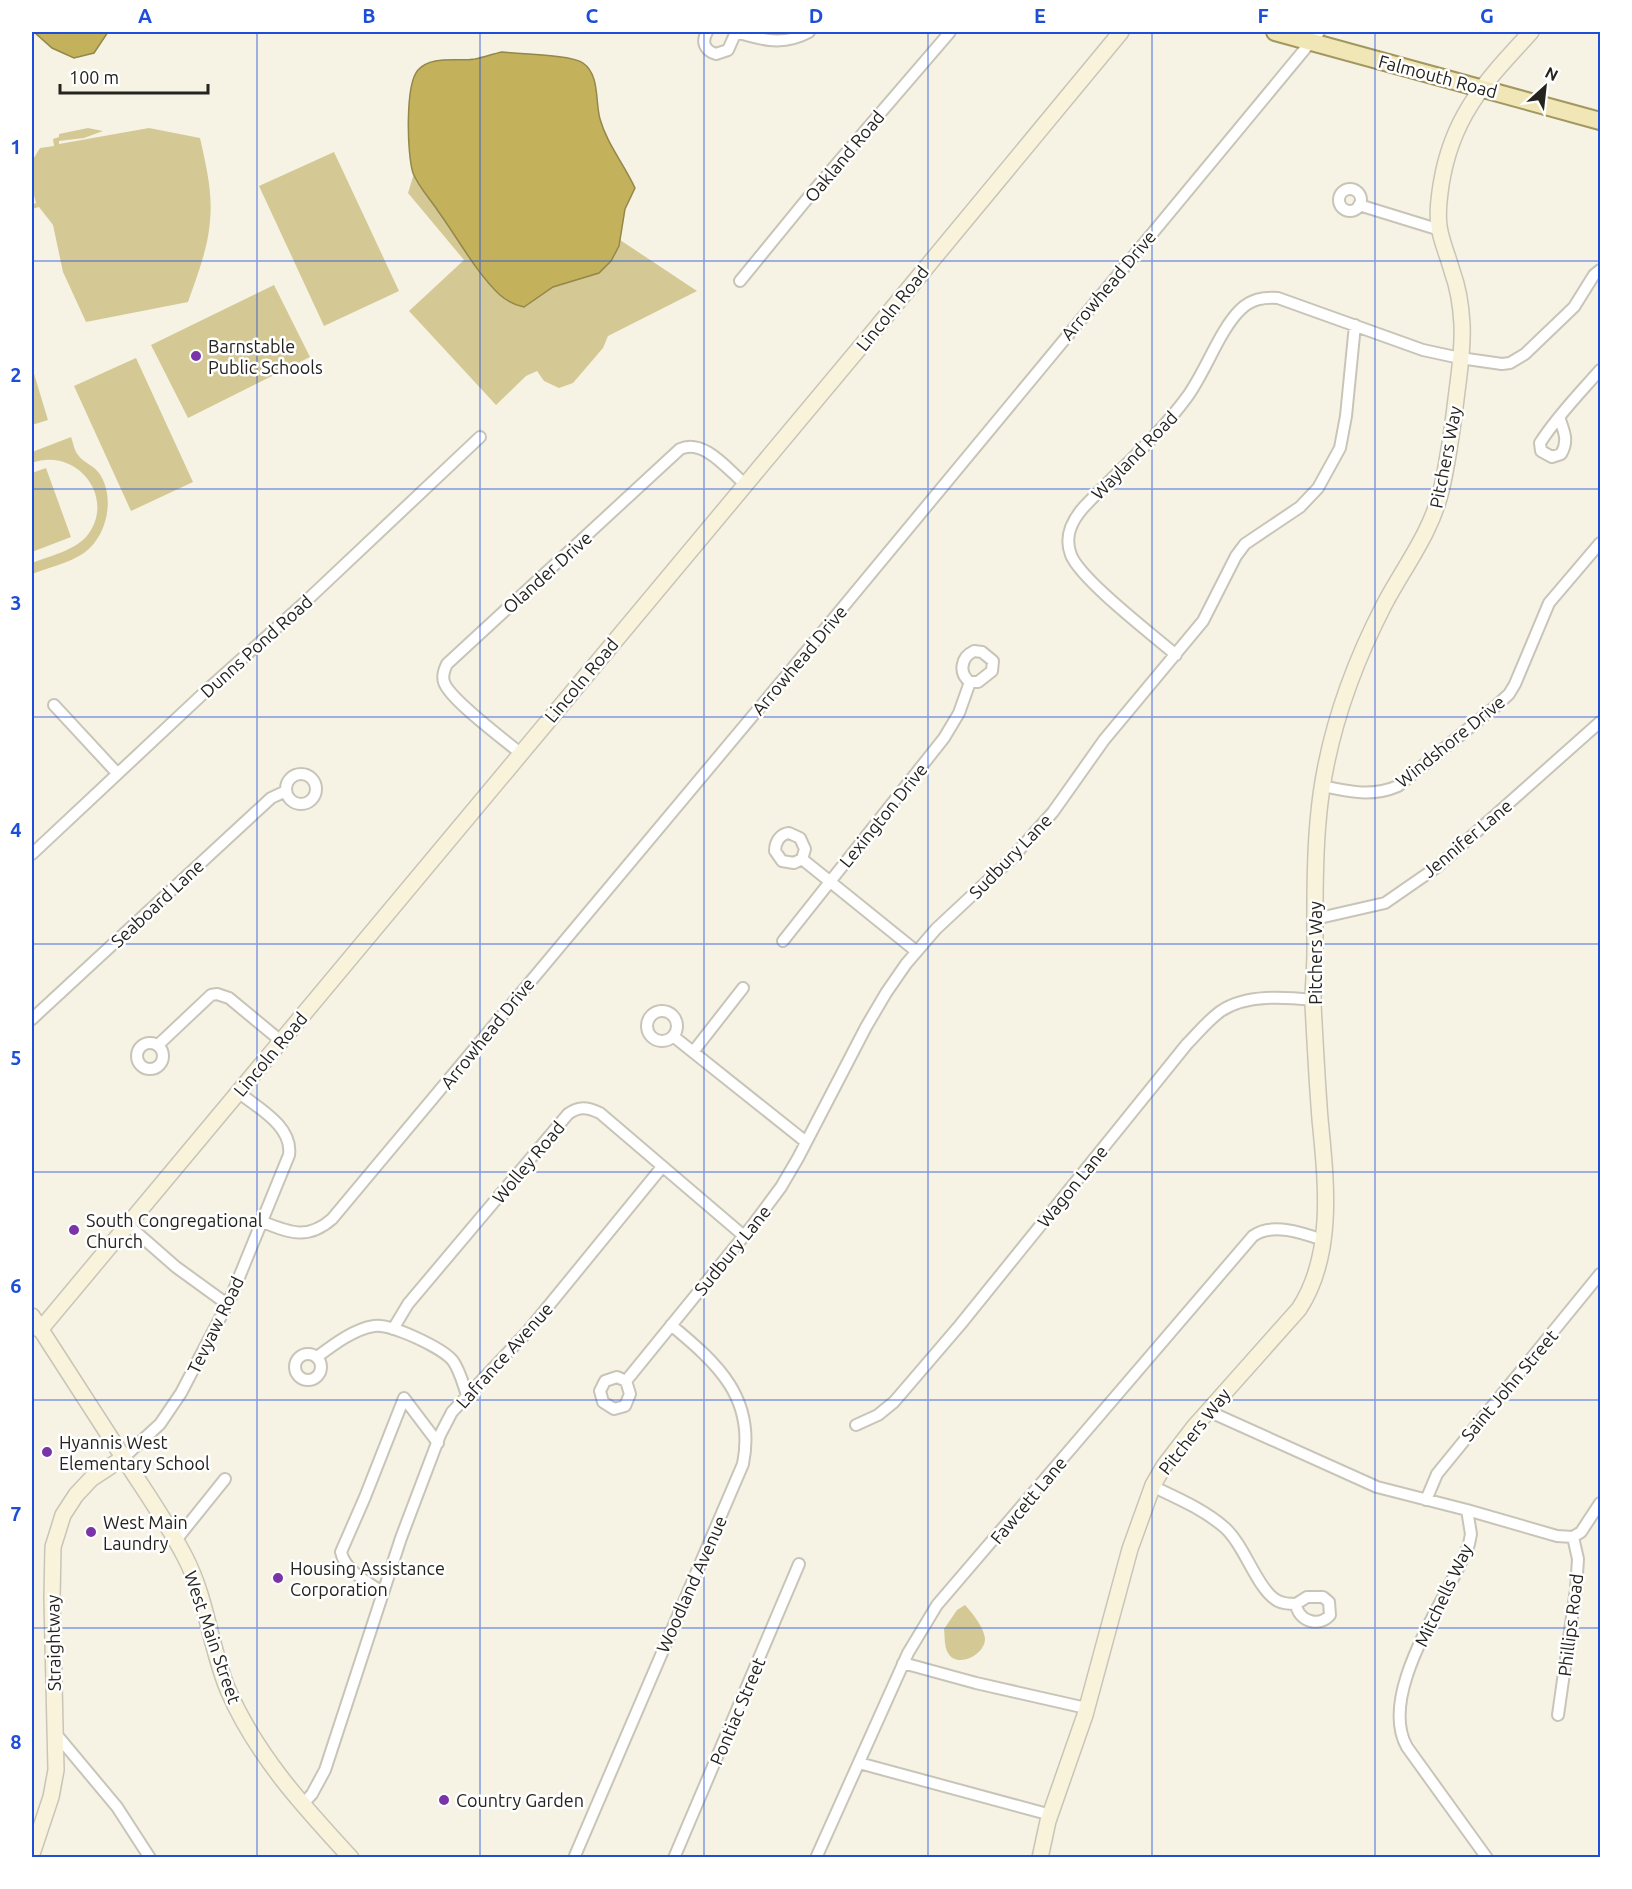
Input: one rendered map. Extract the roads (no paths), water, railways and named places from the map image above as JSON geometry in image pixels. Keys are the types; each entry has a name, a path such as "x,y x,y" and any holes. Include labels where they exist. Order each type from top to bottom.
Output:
{"main road":[{"name":"Lincoln Road","path":"40,1330 1121,32"},
{"name":"Falmouth Road","path":"1275,32 1315,37 1600,121"},
{"name":"Pitchers Way","path":"1040,1857 1051,1815 1086,1708 1130,1549 1152,1486 1164,1466 1208,1411 1299,1309 1313,1283 1323,1240 1325,1190 1313,1000 1317,840 1323,786 1337,717 1357,661 1374,624 1423,538 1441,492 1451,440 1462,337 1455,282 1440,230 1438,206 1443,173 1464,117 1482,87 1531,32"},
{"name":"West Main Street","path":"32,1316 186,1558 202,1599 228,1690 258,1747 303,1804 351,1857"},
{"name":"Straightway","path":"32,1854 53,1787 56,1757 53,1547 68,1506 83,1486 107,1467 123,1458"}],"street":[{"path":"707,32 704,39 705,46 716,54 728,50 736,32 772,41 789,40 809,32"},
{"name":"Oakland Road","path":"740,281 816,188 950,32"},
{"name":"Arrowhead Drive","path":"263,1222 293,1232 307,1233 321,1228 332,1219 786,676 1315,37"},
{"path":"1359,205 1440,230"},
{"name":"Wayland Road","path":"1176,655 1092,582 1074,561 1068,542 1070,528 1072,521 1097,494 1168,423 1194,387 1227,327 1247,303 1264,298 1278,298 1424,350 1502,364 1516,360 1525,354 1574,307 1594,275 1600,270"},
{"name":"Sudbury Lane","path":"626,1381 781,1187 866,1027 886,993 916,951 936,929 996,874 1035,833 1061,801 1104,740 1203,621 1236,556 1245,544 1306,501 1318,488 1331,469 1340,448 1355,325"},
{"path":"1559,417 1600,370"},
{"name":"Dunns Pond Road","path":"32,854 480,437"},
{"name":"Olander Drive","path":"520,753 460,702 445,686 443,674 447,664 680,449 689,446 702,449 745,484"},
{"name":"Windshore Drive","path":"1323,786 1363,793 1380,792 1398,786 1496,706 1515,684 1549,603 1600,543"},
{"name":"Lexington Drive","path":"783,940 944,738 959,713 970,682"},
{"path":"54,705 117,773"},
{"name":"Jennifer Lane","path":"1315,919 1386,903 1437,867 1600,722"},
{"name":"Seaboard Lane","path":"32,1019 271,798 285,791"},
{"path":"802,858 916,951"},
{"path":"693,1052 743,988"},
{"path":"158,1045 211,995 217,994 229,998 281,1041"},
{"name":"Wagon Lane","path":"856,1425 878,1415 894,1402 960,1325 1187,1044 1212,1018 1231,1005 1250,1001 1292,998 1313,1000"},
{"path":"673,1036 806,1142"},
{"name":"Tevyaw Road","path":"123,1458 143,1441 171,1410 227,1304 289,1155 289,1143 284,1132 273,1120 238,1092"},
{"name":"Wolley Road","path":"393,1329 408,1304 568,1114 576,1108 588,1108 600,1113 744,1236"},
{"name":"Lafrance Avenue","path":"303,1804 312,1794 325,1770 401,1538 452,1412 568,1285 662,1167"},
{"path":"128,1225 176,1267 227,1304"},
{"name":"Fawcett Lane","path":"816,1857 903,1663 937,1605 1253,1236 1263,1230 1279,1229 1323,1240"},
{"name":"Saint John Street","path":"1426,1500 1437,1474 1600,1274"},
{"name":"Woodland Avenue","path":"574,1857 743,1464 747,1446 744,1418 729,1382 707,1356 671,1325"},
{"path":"317,1357 364,1329 378,1326 393,1329 438,1349 451,1359 467,1395"},
{"path":"383,1593 345,1563 341,1552 404,1398 438,1443"},
{"path":"1208,1411 1377,1487 1557,1536 1573,1538 1581,1532 1600,1503"},
{"path":"176,1540 225,1479"},
{"path":"1152,1486 1203,1512 1224,1527 1233,1535 1265,1587 1276,1599 1280,1602 1296,1604"},
{"name":"Mitchells Way","path":"1467,1510 1471,1534 1469,1544 1423,1636 1412,1664 1401,1701 1399,1723 1402,1738 1407,1747 1487,1857"},
{"name":"Phillips Road","path":"1558,1715 1576,1590 1578,1559 1573,1538"},
{"name":"Pontiac Street","path":"674,1857 799,1564"},
{"path":"903,1663 1086,1708"},
{"path":"56,1734 117,1807 150,1857"},
{"path":"859,1764 1051,1815"}],"place":[{"name":"Barnstable Public Schools","path":"196,356"},
{"name":"South Congregational Church","path":"74,1230"},
{"name":"Hyannis West Elementary School","path":"47,1452"},
{"name":"West Main Laundry","path":"91,1532"},
{"name":"Housing Assistance Corporation","path":"278,1578"},
{"name":"Country Garden","path":"444,1800"}]}
